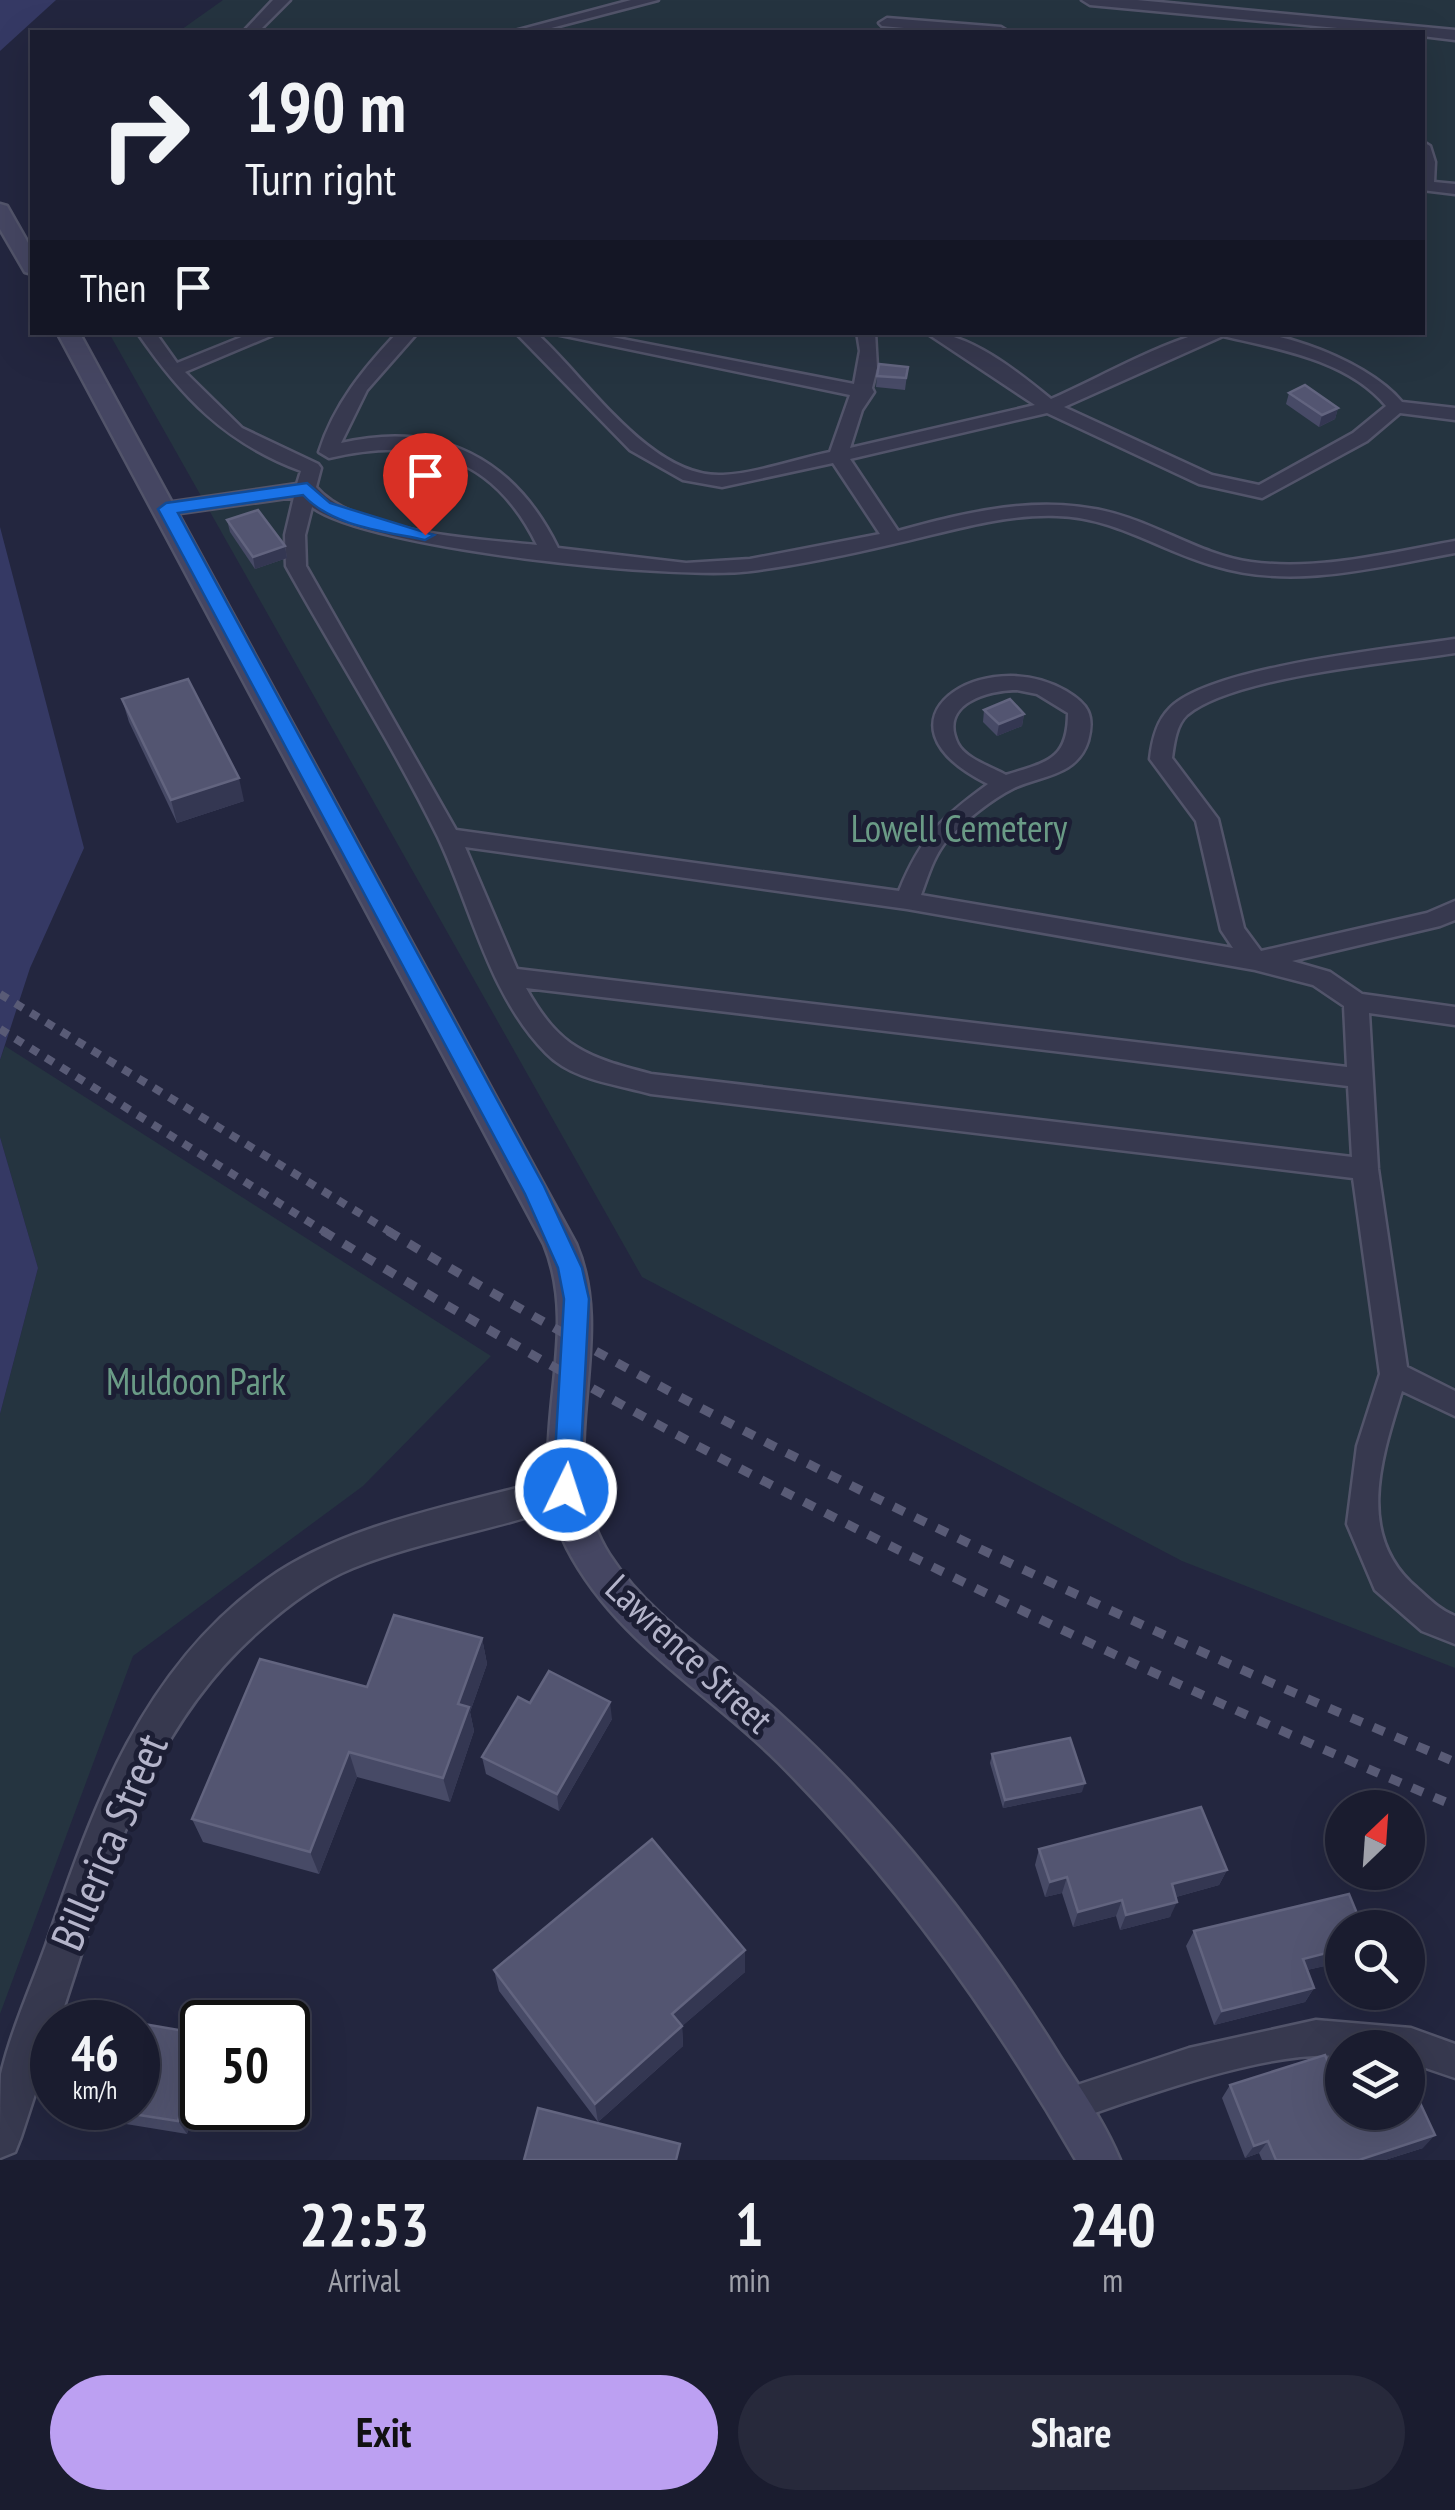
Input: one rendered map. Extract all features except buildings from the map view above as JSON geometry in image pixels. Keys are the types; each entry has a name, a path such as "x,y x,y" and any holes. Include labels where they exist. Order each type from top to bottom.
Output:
{"main road":[{"path":"0,210 30,264"},
{"name":"Lawrence Street","path":"70,335 536,1192 570,1268 576,1299 566,1490 578,1534 604,1579 707,1678 786,1744 914,1881 988,1979 1099,2160"}],"street":[{"name":"Billerica Street","path":"0,2137 93,1863 130,1773 178,1690 279,1591 343,1556 566,1490"}],"lane":[{"path":"252,30 282,0"},
{"path":"526,30 650,0"},
{"path":"894,0 886,28 944,30"},
{"path":"1090,0 1403,30"},
{"path":"1425,32 1455,35"},
{"path":"1425,186 1455,189"},
{"path":"148,335 172,371 235,436 309,478 324,506 354,518 459,541 686,569 750,566 893,538 996,512 1043,507 1113,518 1254,569 1306,570 1455,547"},
{"path":"172,371 262,335"},
{"path":"406,335 347,404 334,427 329,452 309,478 295,535 296,566 448,837 511,978 559,1051 585,1066 650,1084 1364,1168"},
{"path":"528,335 632,442 690,477 722,481 1049,407 1210,335"},
{"path":"571,335 865,392"},
{"path":"866,335 869,370 865,392 840,434 839,456 862,497 893,538"},
{"path":"939,335 1020,383 1049,407 1206,480 1262,492 1360,437 1396,407 1455,414"},
{"path":"1242,335 1279,344 1366,377 1389,395 1396,407"},
{"path":"329,452 364,440 445,448 478,463 514,488 539,521 552,553"},
{"path":"166,509 309,478"},
{"path":"1255,961 1233,930 1207,819 1161,759 1170,722 1181,709 1217,692 1455,646"},
{"path":"907,902 928,849 942,831 1004,782 1053,770 1072,754 1080,735 1078,710 1053,692 998,681 975,686 952,703 944,720 946,744 958,757 1004,782"},
{"path":"448,837 907,902 1255,961 1321,978 1356,1002 1455,1016"},
{"path":"1255,961 1432,920 1455,910"},
{"path":"511,978 1362,1078"},
{"path":"1356,1002 1364,1168 1394,1374 1371,1446 1362,1524 1385,1580 1433,1622 1455,1630"},
{"path":"1394,1374 1455,1404"},
{"path":"1068,2104 1189,2065 1316,2037 1411,2045 1455,2061"}],"green space":[{"name":"Lowell Cemetery","path":"223,0 1455,0 1455,1668 1182,1561 642,1277 110,335 1425,335 1425,30 181,30"},
{"name":"Muldoon Park","path":"5,1046 491,1356 363,1486 133,1656 0,2014 0,1414 38,1268 0,1137 0,1060"}],"water":[{"path":"0,0 56,0 0,51"},
{"path":"0,527 84,848 30,968 0,1060"},
{"path":"0,1137 38,1268 0,1414"}],"railway":[{"path":"0,994 392,1233"},
{"path":"0,1029 327,1233"},
{"path":"323,1231 598,1392 878,1540 1164,1677 1455,1806"},
{"path":"388,1231 647,1379 912,1516 1181,1643 1455,1762"}],"route":[{"path":"425,535 354,518 324,506 307,489 166,509 536,1192 570,1268 576,1299 566,1490"}]}
